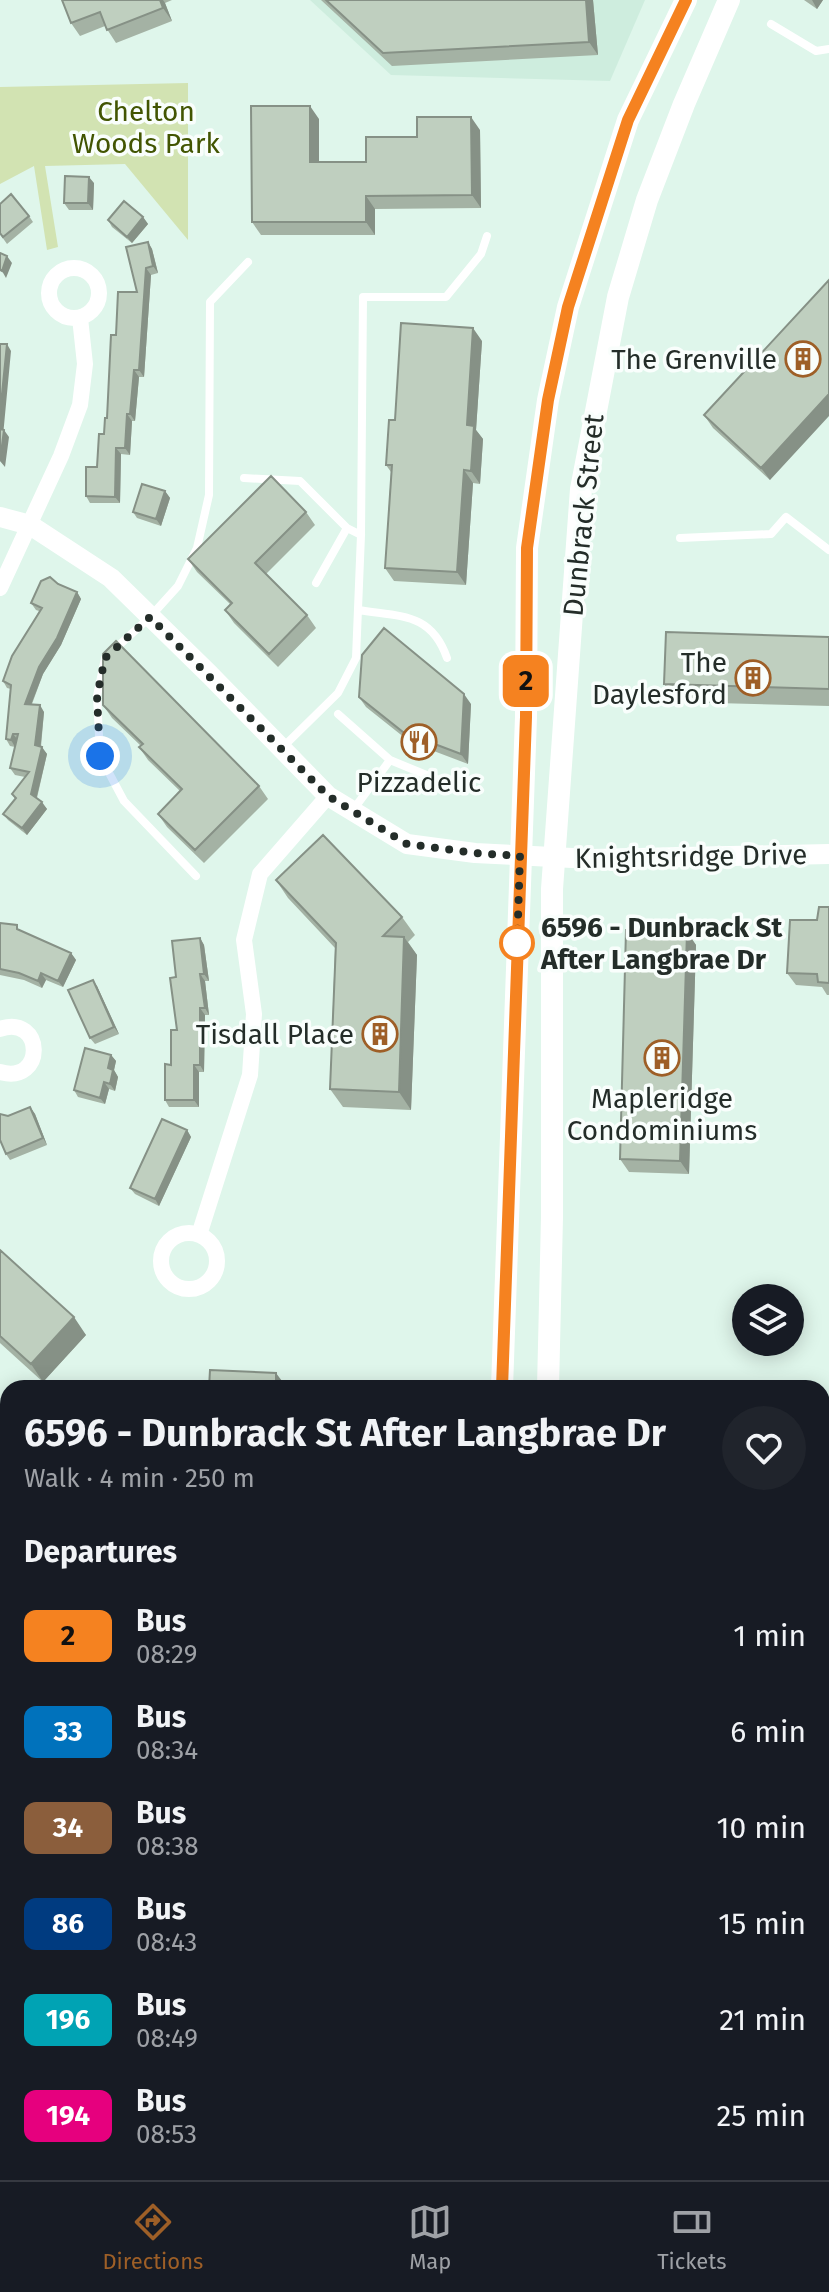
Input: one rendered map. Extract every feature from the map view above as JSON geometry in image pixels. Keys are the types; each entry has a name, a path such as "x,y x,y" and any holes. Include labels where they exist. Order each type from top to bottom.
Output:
{"main road":[{"name":"Dunbrack Street","path":"502,1380 526,717 527,548 548,400 568,307 628,120 686,0"},
{"name":"Dunbrack Street","path":"548,1380 554,857 581,489 618,297 647,200 729,0"}],"street":[{"path":"0,588 80,405 85,364 80,318"},
{"name":"Knightsridge Drive","path":"0,517 30,525 111,578 328,796 407,844 475,853 592,859 829,854"},
{"path":"199,1235 250,1075 254,1014 244,940 260,874 328,796"},
{"path":"0,1029 8,1026 23,1030 30,1035 35,1050 34,1058 25,1070 9,1075 0,1072"}],"lane":[{"path":"771,24 816,51 829,49"},
{"path":"281,748 338,693 356,658 361,535 363,297 446,297 481,254 487,236"},
{"path":"196,876 124,801 100,756 97,696 105,658 150,617 178,586 197,548 209,495 210,302 248,262"},
{"path":"244,478 300,481 347,528 361,535"},
{"path":"680,538 771,534 786,517 829,550"},
{"path":"316,583 347,528"},
{"path":"358,610 410,618 430,626 447,658"},
{"path":"338,714 390,760 463,790"},
{"path":"353,811 390,760"}],"shaded area":[{"path":"310,0 645,0 610,81 391,75"}],"green space":[{"name":"Chelton Woods Park","path":"188,83 188,240 125,164 45,166 58,247 47,250 34,166 0,184 0,87"}],"building":[{"path":"62,0 160,0 163,8 107,30 100,12 71,23"},
{"path":"326,0 586,0 589,42 383,53"},
{"path":"251,106 310,106 310,162 366,162 366,137 417,137 417,117 471,117 472,195 366,196 366,222 252,222"},
{"path":"65,176 89,177 88,203 64,203"},
{"path":"11,194 29,216 3,237 0,233 0,204"},
{"path":"124,201 143,217 127,237 108,220"},
{"path":"148,242 153,266 146,268 139,370 134,370 125,448 116,448 115,497 86,496 86,467 97,467 99,434 104,434 107,418 111,335 116,335 118,292 137,292 126,247"},
{"path":"0,253 7,256 2,271 0,270"},
{"name":"The Grenville","path":"829,280 829,394 761,468 704,415"},
{"path":"401,323 473,328 467,425 474,426 471,471 464,470 457,572 385,568 392,465 386,465 389,420 395,420"},
{"path":"0,344 7,344 0,414"},
{"path":"0,429 4,430 0,461"},
{"path":"271,476 306,512 255,563 307,615 269,654 225,610 232,603 188,559"},
{"path":"142,484 165,491 156,519 133,512"},
{"path":"50,577 77,592 57,638 39,667 25,704 40,705 35,745 42,747 31,794 42,802 22,828 3,814 16,798 12,794 29,772 10,768 18,734 13,734 11,740 6,739 11,685 3,681 12,656 42,608 31,603 41,581"},
{"path":"384,628 464,694 461,754 403,732 359,697 362,655"},
{"name":"The Daylesford","path":"666,632 829,637 829,689 664,684"},
{"path":"116,641 259,786 195,850 158,814 182,789 139,747 143,744 103,705 103,654"},
{"name":"Tisdall Place","path":"323,835 402,917 383,936 404,937 399,1092 330,1089 336,943 276,880"},
{"path":"819,907 829,907 829,983 818,982 817,974 787,973 790,920 817,920"},
{"path":"0,923 17,925 17,929 71,953 58,981 41,973 38,981 0,969"},
{"name":"Mapleridge Condominiums","path":"626,930 687,932 680,1161 620,1159"},
{"path":"200,938 204,974 200,974 205,1008 200,1008 200,1065 194,1065 194,1100 165,1100 165,1064 171,1065 171,1030 177,1030 170,978 176,977 172,941"},
{"path":"93,980 114,1027 90,1038 68,990"},
{"path":"85,1048 111,1055 108,1068 113,1070 110,1084 104,1082 100,1098 74,1090"},
{"path":"30,1107 43,1138 6,1154 0,1140 0,1114 8,1116"},
{"path":"162,1119 187,1130 155,1199 130,1188"},
{"path":"0,1250 74,1317 31,1364 0,1336"},
{"path":"210,1370 276,1373 276,1380 209,1380"}],"bus line":[{"name":"2","path":"502,1380 526,717 527,548 534,491 548,400 568,307 628,120 686,0"}],"place":[{"name":"The Grenville","path":"803,359"},
{"name":"The Daylesford","path":"753,678"},
{"name":"Pizzadelic","path":"419,742"},
{"name":"6596 - Dunbrack St After Langbrae Dr","path":"517,943"},
{"name":"Tisdall Place","path":"380,1034"},
{"name":"Mapleridge Condominiums","path":"662,1058"}],"route":[{"path":"100,756 97,696 105,658 150,617 328,796 407,844 520,856 517,950 517,943"}]}
